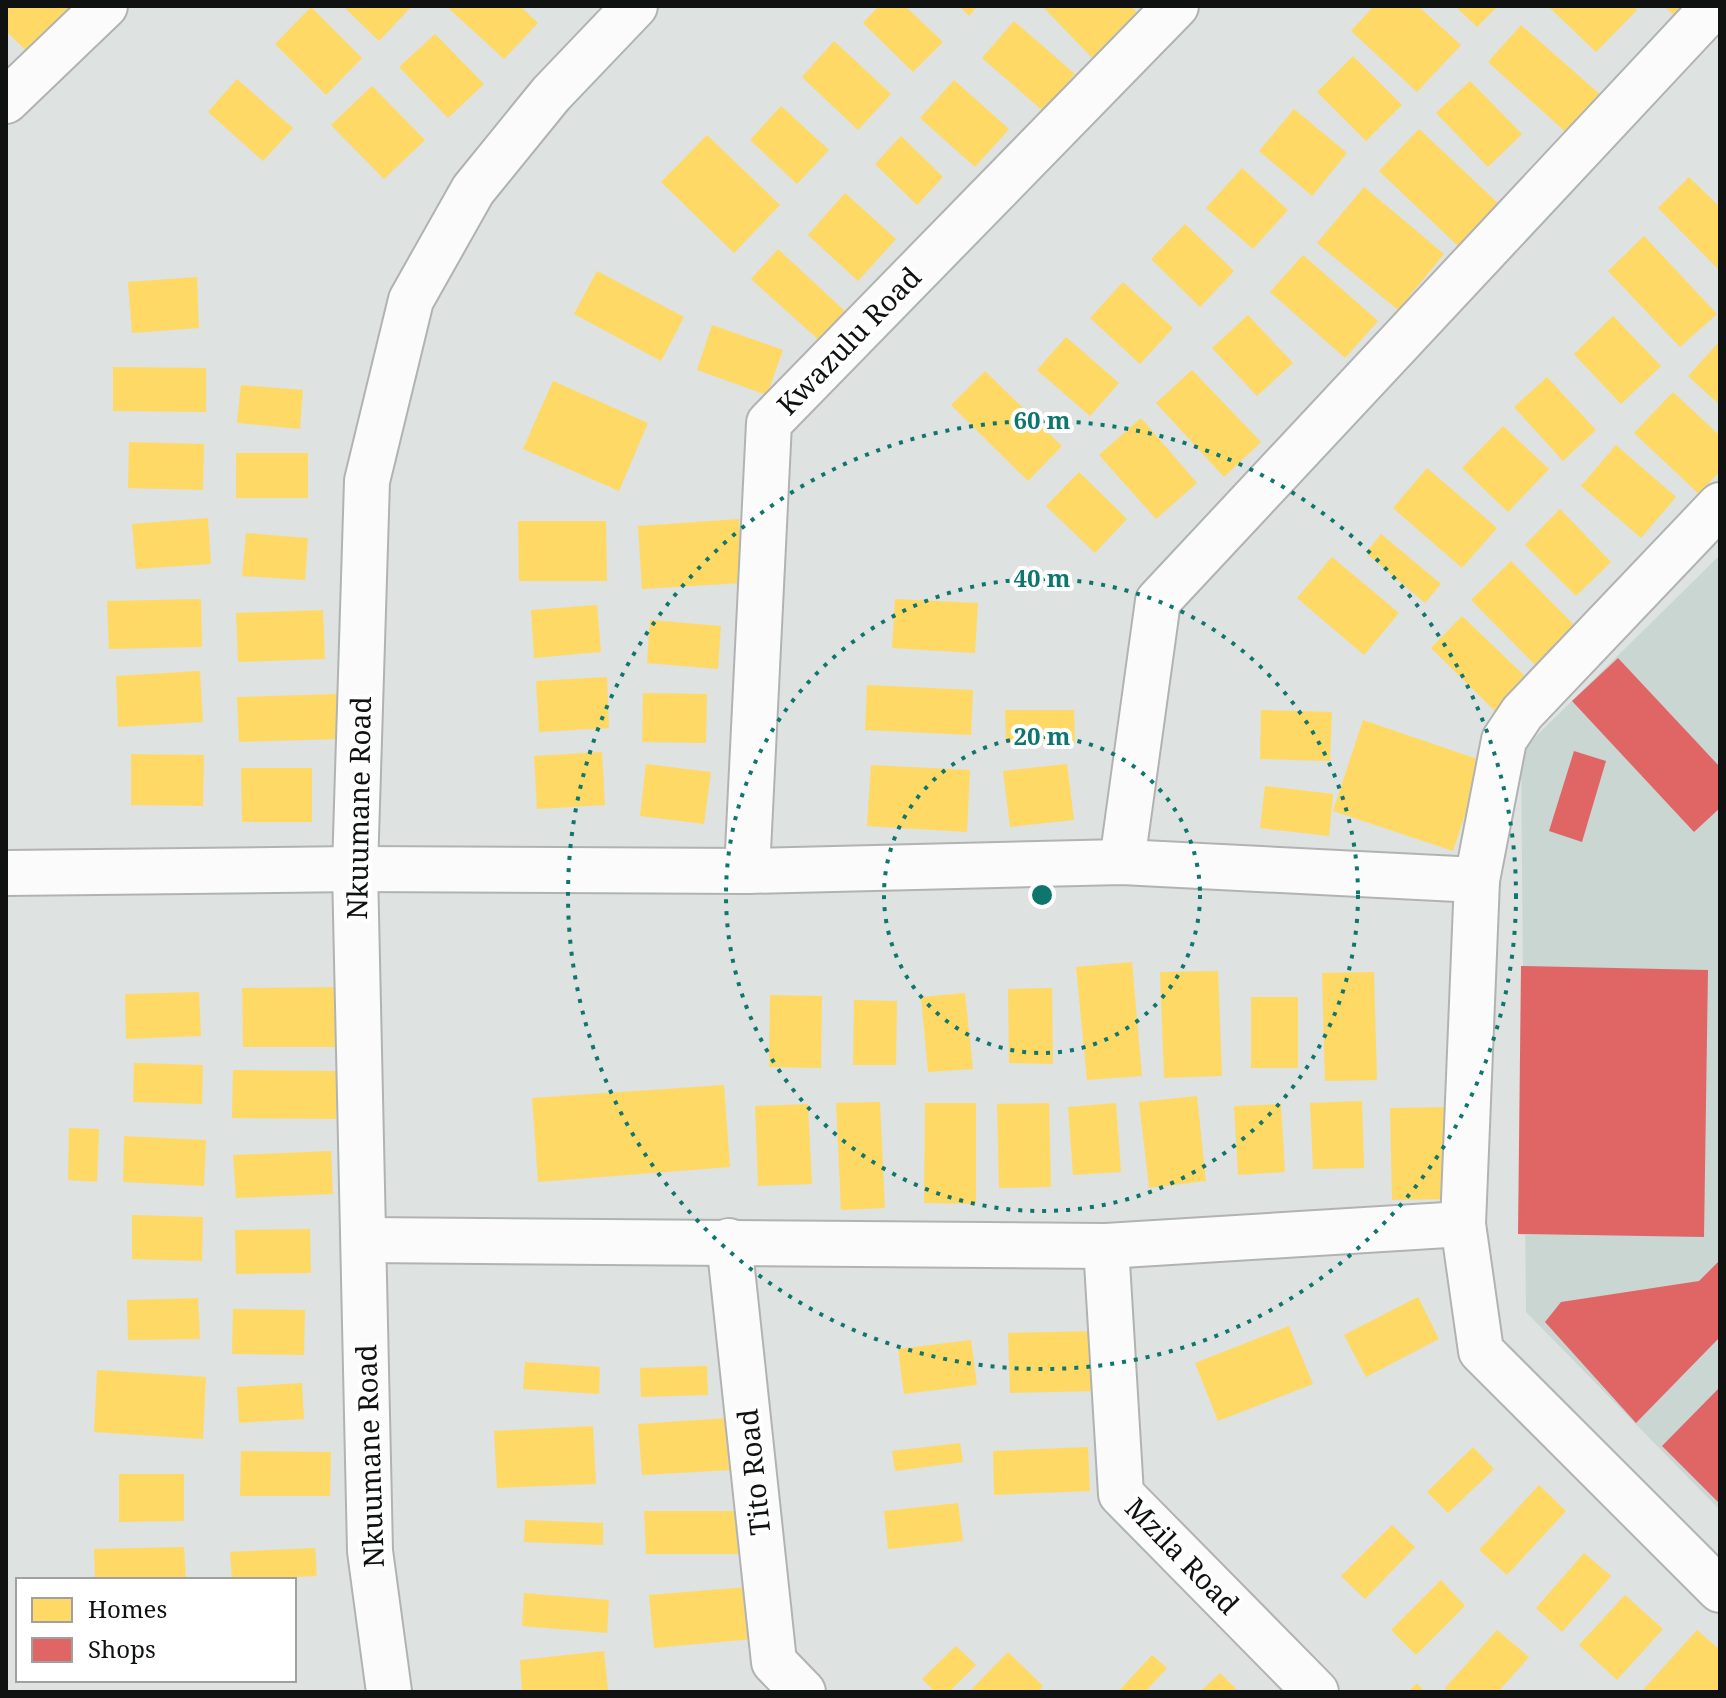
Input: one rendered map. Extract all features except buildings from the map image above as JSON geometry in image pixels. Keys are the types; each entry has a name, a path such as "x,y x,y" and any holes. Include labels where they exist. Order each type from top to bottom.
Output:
{"street":[{"path":"6,101 105,6"},
{"name":"Nkuumane Road","path":"389,1692 370,1551 355,869 367,481 411,300 473,190 551,94 635,6"},
{"name":"Kwazulu Road","path":"747,871 769,423 1176,6"},
{"path":"1122,862 1158,601 1714,6"},
{"path":"1720,505 1522,713 1504,740 1477,880 1463,1224 1481,1351 1720,1590"},
{"path":"6,873 355,869 747,871 1122,862 1477,880"},
{"path":"365,1240 1106,1246 1463,1224"},
{"name":"Tito Road","path":"729,1241 774,1662 803,1692"},
{"name":"Mzila Road","path":"1106,1246 1121,1494 1316,1692"}],"shaded area":[{"path":"1720,555 1720,1510 1526,1312 1521,751"}]}
